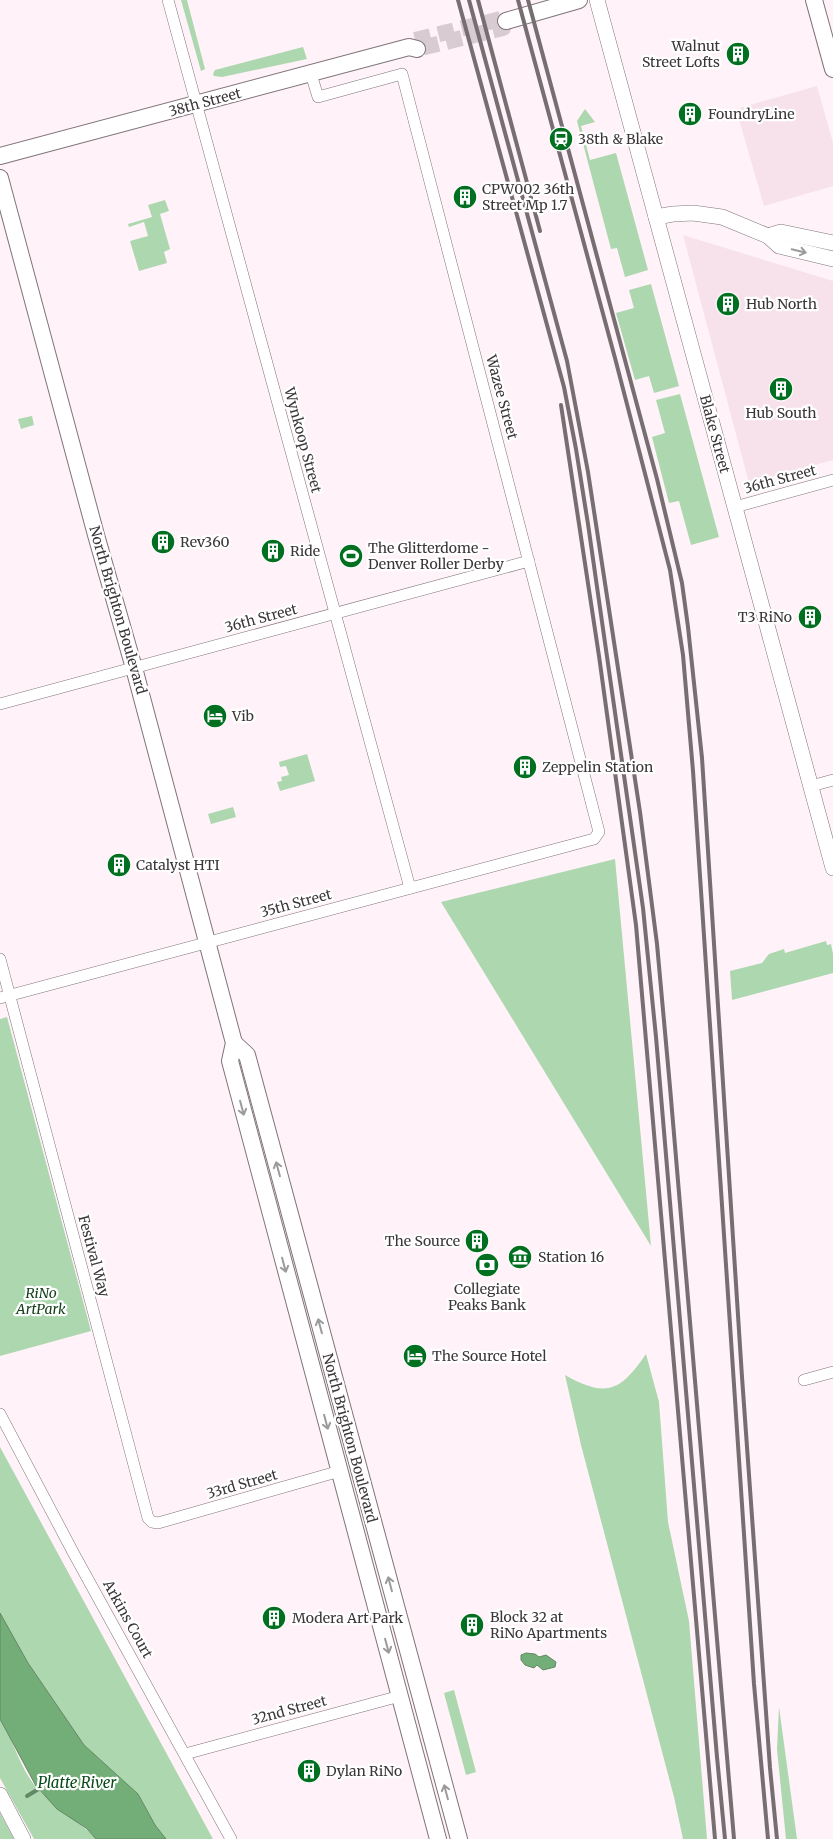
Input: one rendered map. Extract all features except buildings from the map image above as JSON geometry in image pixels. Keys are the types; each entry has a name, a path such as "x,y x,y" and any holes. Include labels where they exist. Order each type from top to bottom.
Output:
{"main road":[{"path":"506,21 579,0"},
{"path":"814,0 833,69"},
{"name":"38th Street","path":"0,156 414,45"},
{"name":"North Brighton Boulevard","path":"0,178 208,942 234,1043 230,1060 438,1839"},
{"name":"North Brighton Boulevard","path":"234,1043 247,1055 459,1839"},
{"path":"340,1471 368,1503"}],"street":[{"name":"Wynkoop Street","path":"168,0 410,888"},
{"name":"Blake Street","path":"597,0 833,868"},
{"name":"Wazee Street","path":"311,74 318,97 402,74 599,829 598,835"},
{"path":"656,217 673,214 708,214 738,223 768,236 779,246 833,259"},
{"path":"768,236 782,232 833,242"},
{"name":"36th Street","path":"735,507 833,480"},
{"name":"36th Street","path":"0,704 529,561"},
{"path":"811,786 833,780"},
{"name":"35th Street","path":"5,997 594,839 598,835"},
{"name":"Festival Way","path":"0,959 5,997 148,1518 152,1522"},
{"path":"804,1380 833,1372"},
{"name":"Arkins Court","path":"0,1414 79,1563 186,1754 231,1839"},
{"name":"33rd Street","path":"152,1522 158,1523 340,1471"},
{"name":"32nd Street","path":"186,1754 400,1696"},
{"path":"0,1796 23,1839"}],"shaded area":[{"path":"817,86 833,143 833,186 764,206 736,109"},
{"name":"Hub South","path":"683,235 833,281 833,460 749,483"}],"green space":[{"path":"181,0 187,0 205,69 201,71"},
{"path":"303,47 307,59 222,77 214,76 213,74 215,70"},
{"path":"585,109 595,122 581,126 590,160 616,153 648,270 625,277 617,248 611,249 577,121"},
{"path":"165,200 169,211 160,214 170,249 164,252 167,263 139,271 130,241 148,236 144,222 129,227 128,224 152,217 148,205"},
{"path":"651,284 679,386 654,393 649,376 635,380 616,313 634,308 629,290"},
{"path":"680,394 719,537 691,545 679,501 669,503 652,437 665,433 656,400"},
{"path":"32,416 34,425 21,429 18,419"},
{"path":"307,754 315,781 280,791 277,782 282,781 281,777 289,775 286,766 280,767 279,762"},
{"path":"233,807 236,817 211,824 208,814"},
{"path":"615,859 651,1246 441,902"},
{"path":"826,941 827,945 831,944 833,973 732,1000 730,971 762,963 769,954 784,949 785,953"},
{"name":"RiNo ArtPark","path":"7,1017 91,1331 0,1356 0,1019"},
{"path":"646,1354 659,1402 668,1522 689,1621 707,1839 683,1839 674,1797 581,1445 565,1375 591,1387 611,1387 628,1377"},
{"path":"0,1447 213,1839 166,1839 155,1825 138,1794 84,1745 28,1663 3,1619 0,1613"},
{"path":"454,1690 476,1772 466,1775 444,1693"},
{"path":"779,1707 797,1839 786,1839 777,1749"},
{"path":"0,1719 26,1772 37,1788 96,1839 34,1839 0,1778"},
{"path":"0,1813 14,1839 0,1839"}],"water":[{"name":"Platte River","path":"0,1613 28,1663 84,1745 138,1794 155,1825 166,1839 96,1839 86,1828 57,1809 36,1786 0,1719"},
{"path":"526,1653 535,1654 539,1657 546,1655 556,1662 555,1667 543,1670 537,1665 534,1668 525,1665 521,1660 521,1655"}],"waterway":[{"path":"27,1796 42,1787"}],"tunnel":[{"path":"415,40 501,19 506,21 503,28 417,49"}],"railway":[{"path":"458,0 564,387 588,524 643,908 656,1037 725,1839"},
{"path":"469,0 567,361 588,472 640,812 657,944 734,1839"},
{"path":"478,0 540,231"},
{"path":"518,0 670,570 683,655 693,771 754,1684 768,1839"},
{"path":"528,0 657,479 682,583 688,627 702,758 742,1377 770,1768 777,1839"},
{"path":"561,405 599,656 636,925 715,1839"}],"place":[{"name":"Walnut Street Lofts","path":"738,54"},
{"name":"FoundryLine","path":"690,114"},
{"name":"38th & Blake","path":"561,139"},
{"name":"CPW002 36th Street Mp 1.7","path":"465,197"},
{"name":"Hub North","path":"728,304"},
{"name":"Hub South","path":"781,389"},
{"name":"Rev360","path":"163,542"},
{"name":"Ride","path":"273,551"},
{"name":"The Glitterdome - Denver Roller Derby","path":"351,556"},
{"name":"T3 RiNo","path":"810,617"},
{"name":"Vib","path":"215,716"},
{"name":"Zeppelin Station","path":"525,767"},
{"name":"Catalyst HTI","path":"119,865"},
{"name":"The Source","path":"477,1241"},
{"name":"Station 16","path":"520,1257"},
{"name":"Collegiate Peaks Bank","path":"487,1265"},
{"name":"The Source Hotel","path":"415,1356"},
{"name":"Modera Art Park","path":"274,1618"},
{"name":"Block 32 at RiNo Apartments","path":"472,1625"},
{"name":"Dylan RiNo","path":"309,1771"}]}
